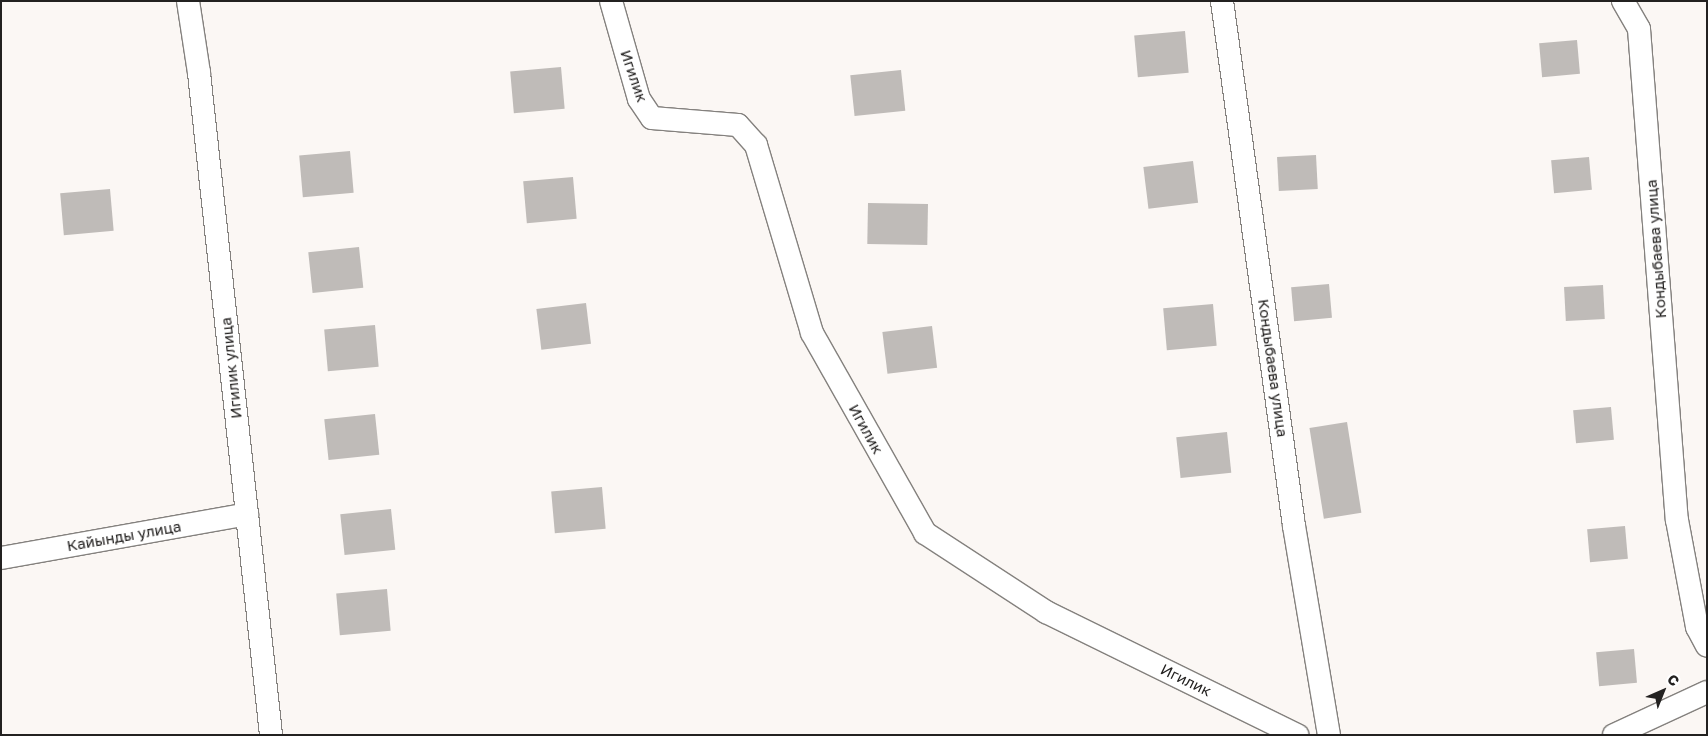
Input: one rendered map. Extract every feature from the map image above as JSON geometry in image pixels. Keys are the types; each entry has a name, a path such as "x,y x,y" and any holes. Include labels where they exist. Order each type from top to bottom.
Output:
{"street":[{"name":"Игилик улица","path":"188,1 199,73 271,735"},
{"name":"Игилик","path":"611,1 639,99 652,118 738,125 756,145 812,332 925,533 1046,612 1297,735"},
{"name":"Кондыбаева улица","path":"1222,1 1294,526 1329,735"},
{"name":"Кондыбаева улица","path":"1622,1 1639,29 1677,520 1697,627 1707,646"},
{"name":"Кайынды улица","path":"1,558 247,514"},
{"path":"1623,732 1707,692"}],"building":[{"path":"1185,31 1189,73 1138,77 1134,35"},
{"path":"1577,40 1580,74 1542,77 1539,43"},
{"path":"561,67 565,109 514,113 510,71"},
{"path":"901,70 905,111 855,116 850,75"},
{"path":"350,151 354,193 303,197 299,155"},
{"path":"1316,155 1318,189 1279,191 1277,157"},
{"path":"1589,157 1592,190 1554,193 1551,160"},
{"path":"1193,161 1198,203 1148,209 1143,167"},
{"path":"573,177 577,219 527,223 523,181"},
{"path":"110,189 114,231 64,235 60,193"},
{"path":"868,203 928,204 927,245 867,244"},
{"path":"359,247 363,288 313,293 308,252"},
{"path":"1329,284 1332,318 1294,321 1291,287"},
{"path":"1603,285 1605,319 1566,321 1564,287"},
{"path":"586,303 591,344 541,350 536,309"},
{"path":"1213,304 1217,346 1167,350 1163,308"},
{"path":"375,325 379,367 328,371 324,329"},
{"path":"932,326 937,368 887,374 882,332"},
{"path":"1611,407 1614,440 1576,443 1573,410"},
{"path":"375,414 379,455 329,460 324,419"},
{"path":"1347,422 1361,513 1324,519 1309,428"},
{"path":"1227,432 1231,473 1181,478 1176,437"},
{"path":"602,487 606,529 555,533 551,491"},
{"path":"391,509 395,550 345,555 340,514"},
{"path":"1625,526 1628,559 1590,562 1587,529"},
{"path":"387,589 391,631 340,635 336,593"},
{"path":"1634,649 1637,683 1599,686 1596,652"}]}
